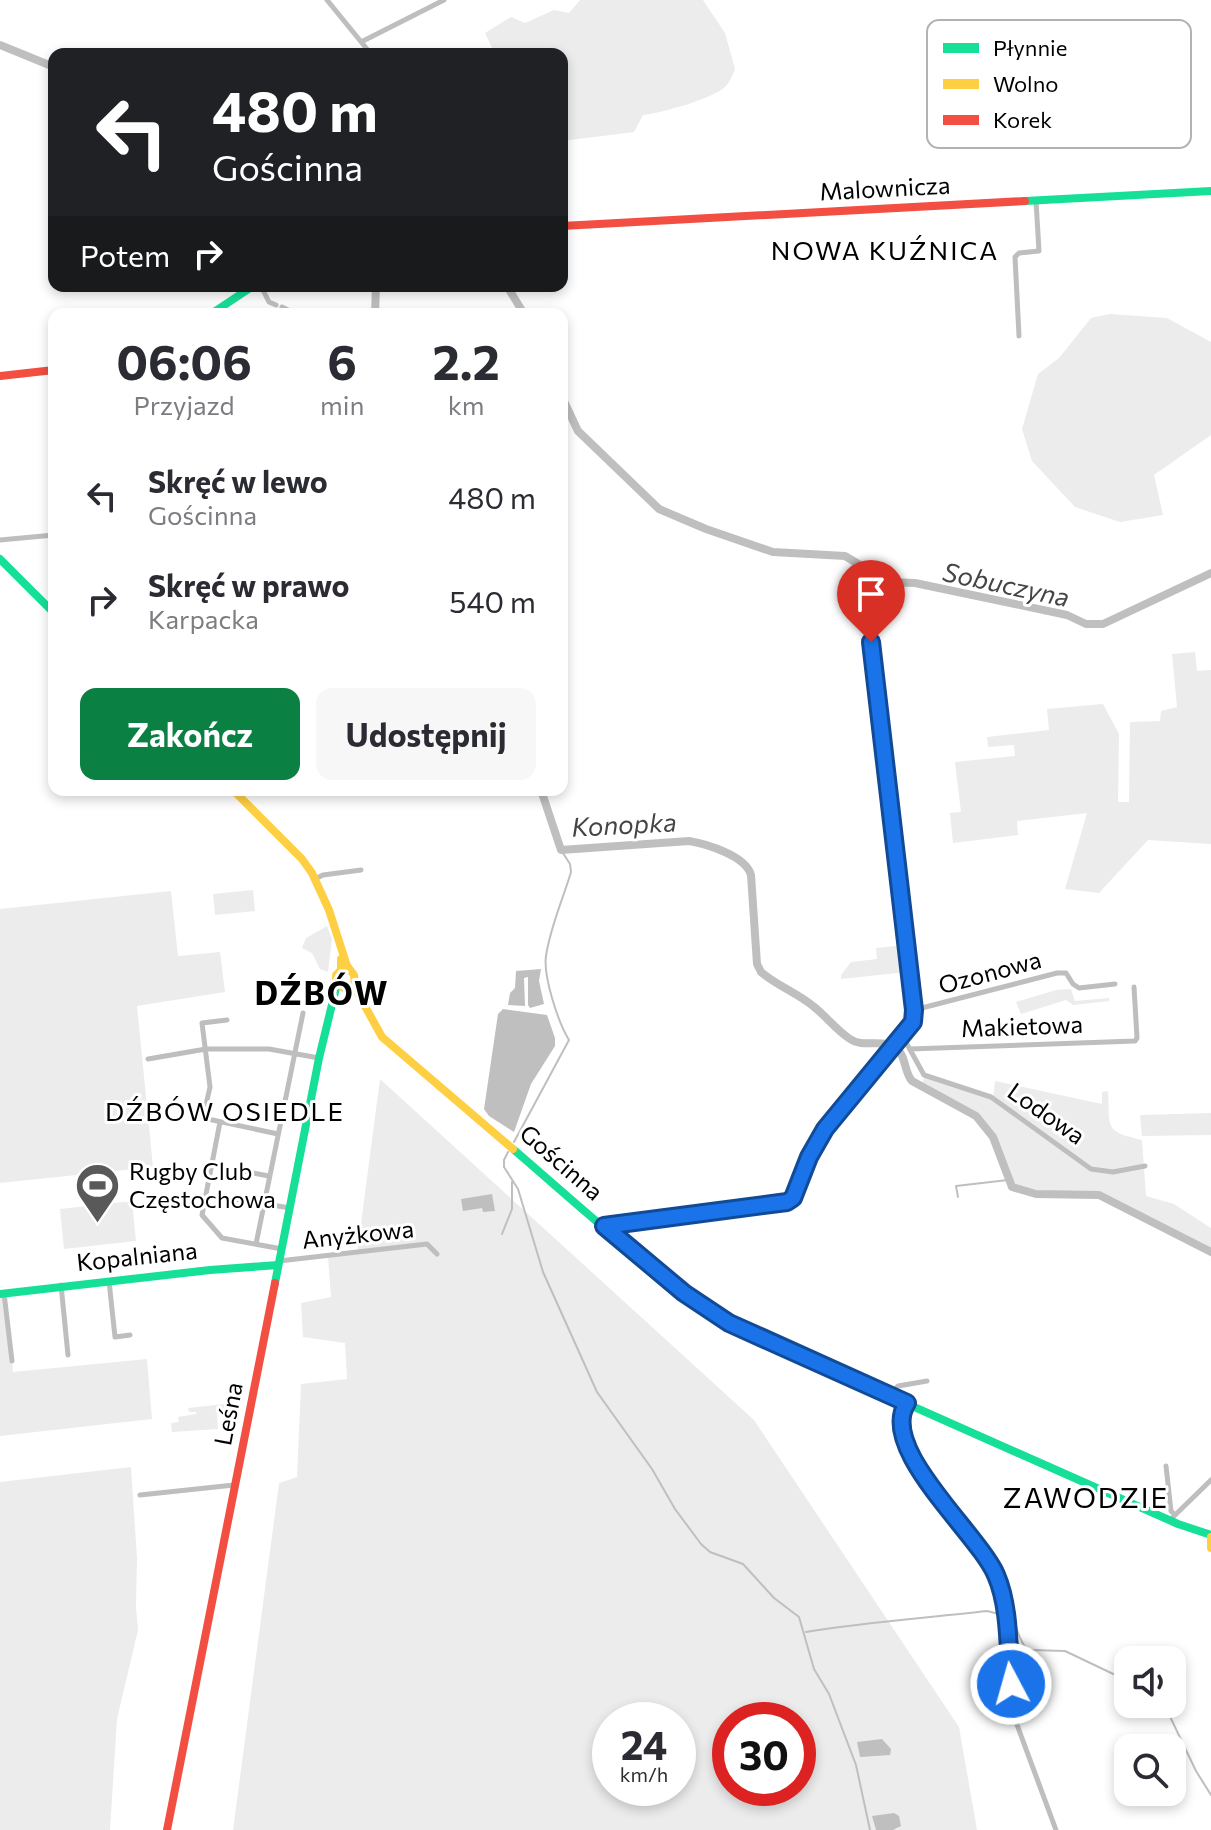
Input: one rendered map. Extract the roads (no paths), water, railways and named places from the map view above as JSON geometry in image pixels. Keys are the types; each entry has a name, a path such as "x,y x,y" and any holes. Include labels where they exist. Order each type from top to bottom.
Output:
{"street":[{"path":"327,0 367,48"},
{"path":"363,41 444,0"},
{"name":"Malownicza","path":"568,226 1211,191"},
{"path":"1019,336 1015,257 1019,253 1039,251 1036,201"},
{"path":"220,308 244,292"},
{"path":"0,376 48,371"},
{"path":"0,540 48,536"},
{"path":"0,559 48,607"},
{"path":"604,1226 787,1202 793,1198 809,1157 825,1129 913,1022 880,703 862,580"},
{"name":"Gościnna","path":"239,796 302,859 315,879 329,910 345,970 354,975 346,986 362,1003 375,1028 390,1045 684,1293 729,1323 1172,1517 1211,1540"},
{"path":"315,879 361,870"},
{"name":"Leśna","path":"167,1830 319,1058 331,1007 337,993 346,986 336,975 345,970"},
{"name":"Ozonowa","path":"914,1010 1057,973 1066,973 1079,988 1115,984"},
{"name":"Makietowa","path":"910,1049 1135,1041 1134,987"},
{"path":"256,1244 303,1013"},
{"path":"227,1020 202,1023 210,1087 203,1118 278,1134"},
{"name":"Lodowa","path":"902,1035 924,1075 991,1097 1091,1169 1113,1172 1145,1166"},
{"path":"148,1059 206,1049 269,1049 319,1058"},
{"path":"220,1122 202,1215 222,1238 282,1249"},
{"path":"237,1170 269,1176"},
{"path":"235,1199 290,1208"},
{"name":"Anyżkowa","path":"279,1263 427,1244 437,1254"},
{"name":"Kopalniana","path":"2,1293 279,1263"},
{"path":"109,1281 115,1337 130,1335"},
{"path":"61,1285 68,1355"},
{"path":"2,1293 12,1361"},
{"path":"889,1395 898,1386 927,1381"},
{"path":"907,1403 901,1415 901,1429 915,1461 984,1553 1001,1589 1016,1722 1056,1830"},
{"path":"1166,1466 1172,1517"},
{"path":"1172,1517 1211,1480"},
{"path":"140,1495 235,1485"}],"waterway":[{"name":"Konopka","path":"0,45 48,65"},
{"path":"264,292 269,302 276,305"},
{"name":"Konopka","path":"375,308 376,292"},
{"name":"Sobuczyna","path":"511,292 520,308"},
{"name":"Sobuczyna","path":"568,410 578,431 659,509 773,552 845,556 860,565 865,573 890,582 915,583 1067,615 1086,624 1103,624 1211,573"},
{"name":"Konopka","path":"543,796 561,850 689,841 715,848 742,862 751,875 757,964 761,972 813,1006 855,1042 885,1044 897,1049 912,1081 976,1116 993,1137 1012,1187 1036,1194 1099,1195 1211,1252"},
{"path":"514,1142 569,1040 552,999 546,965 550,935 571,872 570,864 561,850"},
{"path":"508,1152 504,1167 518,1189 543,1272 597,1392 701,1544 710,1552 743,1564 774,1598 799,1617 814,1669 829,1694 856,1765 870,1830"},
{"path":"958,1197 956,1186 1008,1180"},
{"path":"502,1234 512,1209 512,1182"},
{"path":"949,1498 1001,1564 1016,1626 1025,1647 1065,1651 1114,1674"},
{"path":"806,1632 987,1611 999,1614"},
{"path":"1171,1718 1211,1795"}],"place":[{"name":"Rugby Club Częstochowa","path":"98,1225"}],"district":[{"name":"NOWA KUŹNICA","path":"885,251"},
{"name":"DŹBÓW","path":"322,994"},
{"name":"DŹBÓW OSIEDLE","path":"225,1112"},
{"name":"ZAWODZIE","path":"1086,1498"}]}
